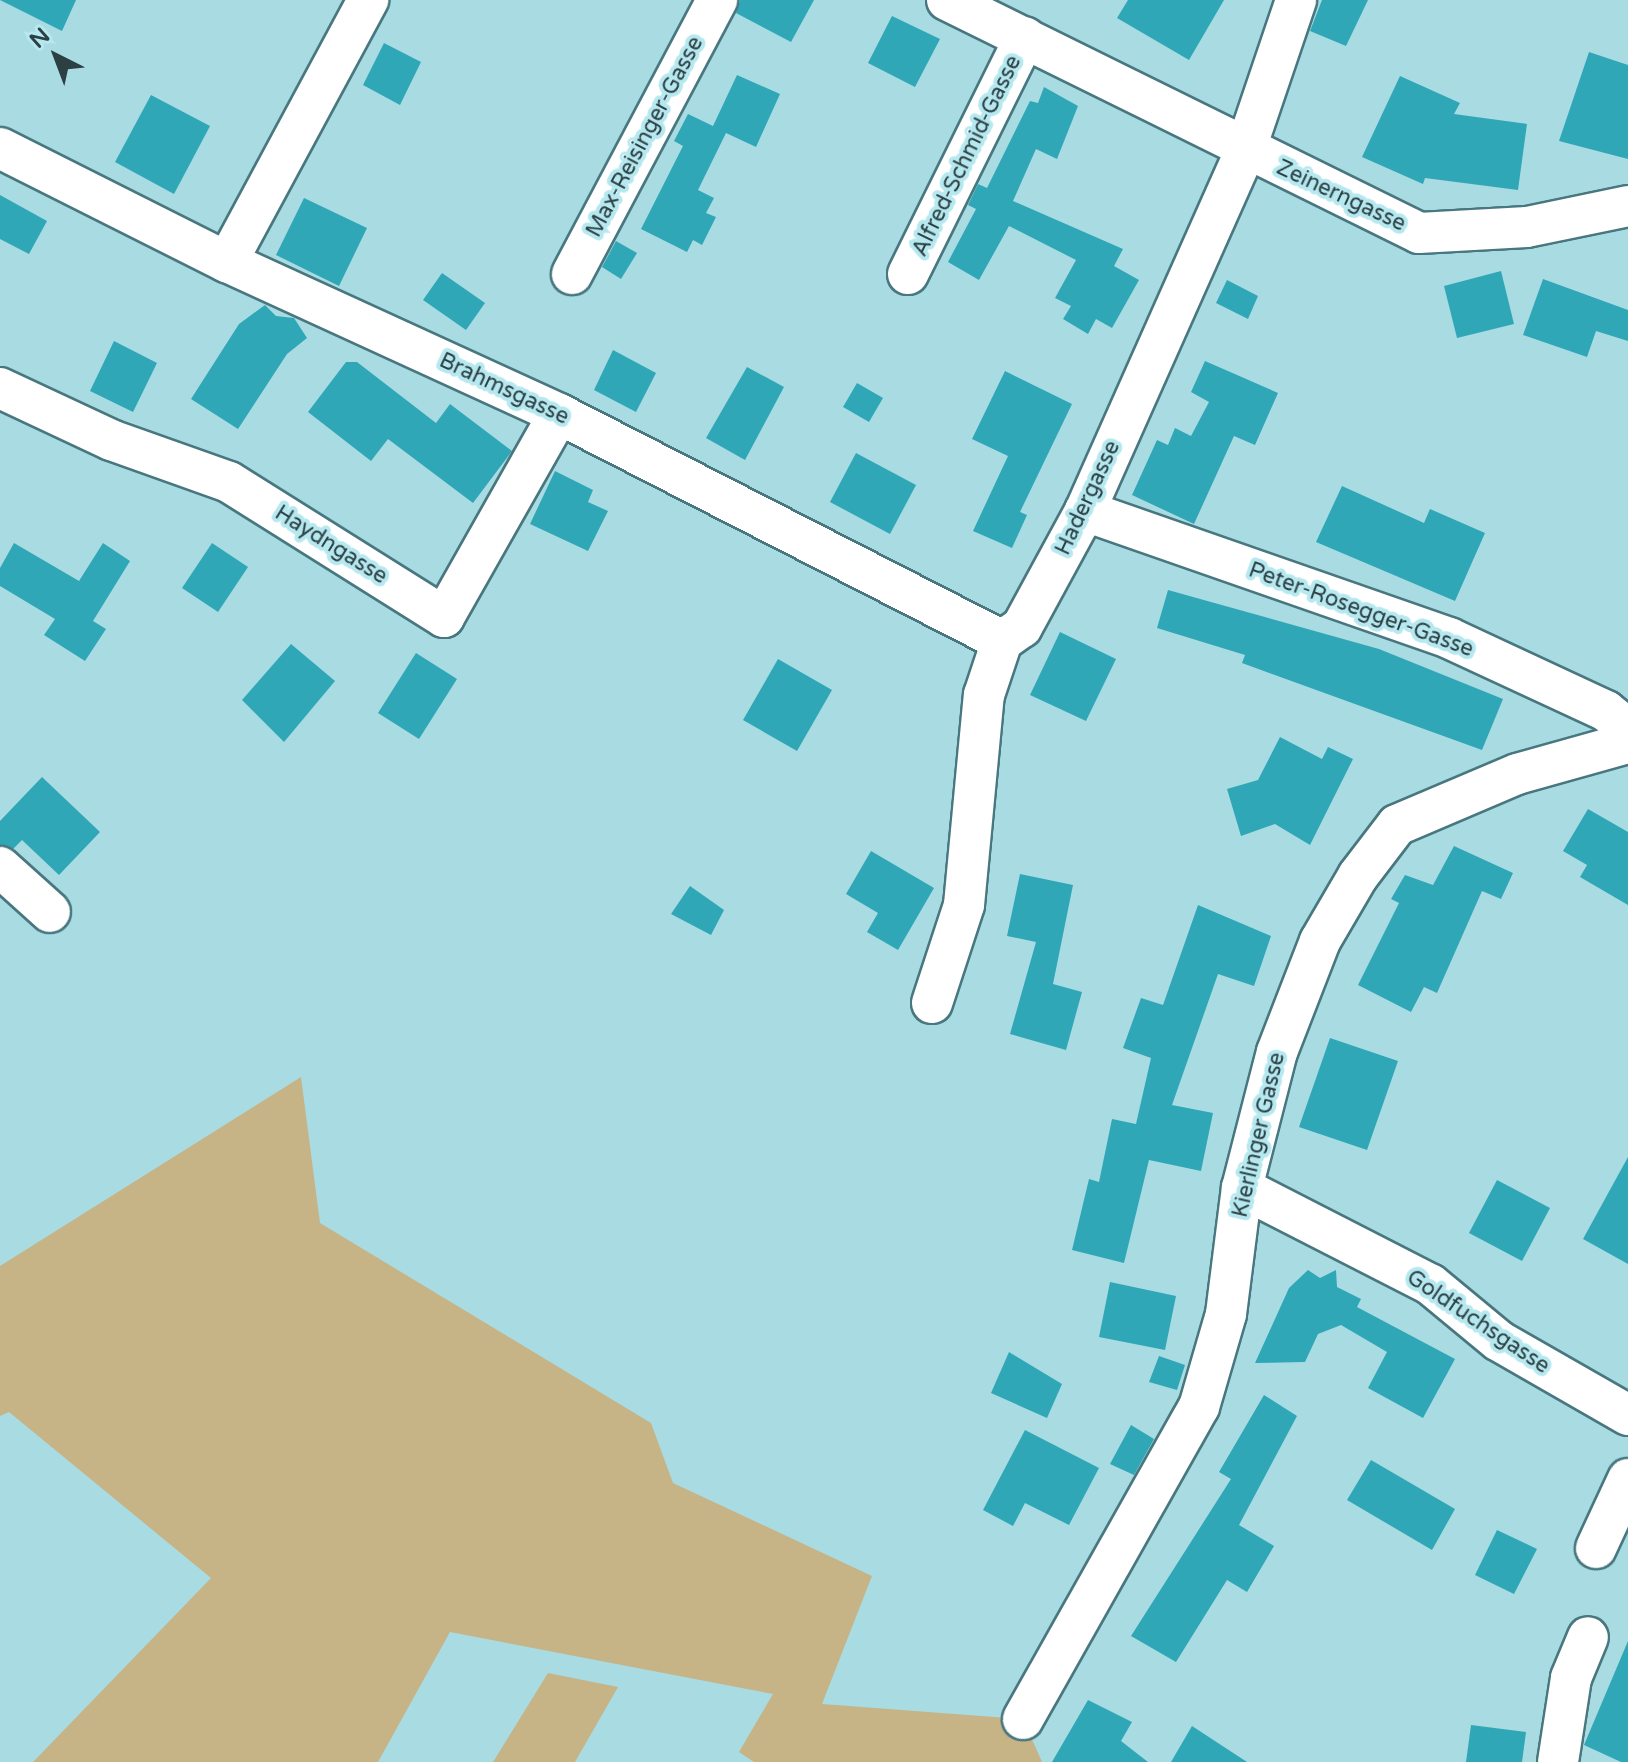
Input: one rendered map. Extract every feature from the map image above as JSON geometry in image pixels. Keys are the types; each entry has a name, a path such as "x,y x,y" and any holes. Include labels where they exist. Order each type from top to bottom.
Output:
{"street":[{"path":"227,262 368,0"},
{"name":"Max-Reisinger-Gasse","path":"572,274 717,0"},
{"name":"Zeinerngasse","path":"947,0 1245,151 1419,233 1527,227 1628,206"},
{"name":"Hadergasse","path":"932,1003 964,905 984,695 1002,641 1022,627 1085,511 1245,151 1296,0"},
{"name":"Alfred-Schmid-Gasse","path":"908,274 1025,37"},
{"name":"Brahmsgasse","path":"0,148 227,262 559,414 1002,641"},
{"name":"Haydngasse","path":"0,388 111,440 229,482 444,617 559,414"},
{"name":"Peter-Rosegger-Gasse","path":"1085,511 1449,638 1606,711 1628,729"},
{"name":"Kierlinger Gasse","path":"1023,1719 1199,1407 1226,1314 1242,1188 1277,1052 1320,941 1397,825 1517,774 1628,743"},
{"path":"0,867 50,912"},
{"name":"Goldfuchsgasse","path":"1242,1188 1430,1284 1499,1341 1628,1415"},
{"path":"1596,1548 1628,1479"},
{"path":"1558,1762 1571,1678 1588,1637"}],"shaded area":[{"path":"301,1077 320,1223 651,1423 673,1483 872,1576 822,1704 1023,1719 1042,1762 754,1762 739,1752 773,1694 450,1632 378,1762 33,1762 211,1578 9,1412 0,1416 0,1266"},
{"path":"548,1673 618,1687 575,1762 493,1762"}],"building":[{"path":"0,0 76,0 62,31"},
{"path":"740,0 814,0 791,42 736,13"},
{"path":"1128,0 1224,0 1189,60 1117,18"},
{"path":"1322,0 1368,0 1346,46 1310,31"},
{"path":"892,16 940,39 915,87 868,63"},
{"path":"384,43 421,62 400,105 363,85"},
{"path":"1589,52 1628,65 1628,159 1559,141"},
{"path":"737,75 780,94 756,147 726,133 698,190 714,198 706,213 716,217 702,245 693,240 687,252 641,229 683,146 674,141 688,114 713,126"},
{"path":"1400,76 1460,103 1454,114 1527,124 1518,190 1425,178 1423,184 1362,157"},
{"path":"1044,87 1078,106 1057,159 1036,149 1013,201 1123,249 1114,266 1139,280 1112,328 1096,319 1088,334 1063,319 1071,306 1055,298 1076,260 1009,226 979,280 948,262 976,209 968,205 978,184 987,188 1030,101 1038,103"},
{"path":"151,95 210,126 174,194 115,162"},
{"path":"0,195 47,221 29,254 0,239"},
{"path":"304,198 367,228 339,286 276,255"},
{"path":"616,241 637,253 621,279 602,267"},
{"path":"1501,271 1514,324 1457,338 1444,286"},
{"path":"442,273 485,303 466,330 423,300"},
{"path":"1543,279 1628,310 1628,341 1596,331 1587,357 1523,335"},
{"path":"1227,280 1258,296 1248,319 1216,303"},
{"path":"265,305 276,316 294,318 307,338 287,354 238,429 191,399 239,324"},
{"path":"114,341 157,363 133,412 90,391"},
{"path":"613,350 656,373 636,412 594,390"},
{"path":"1205,361 1278,393 1255,445 1234,436 1194,524 1132,495 1157,440 1168,445 1175,428 1191,436 1209,402 1191,392"},
{"path":"346,362 357,362 436,423 450,404 512,451 473,503 388,439 371,461 308,412"},
{"path":"747,367 784,387 745,460 706,438"},
{"path":"1005,371 1072,404 1020,512 1027,515 1012,548 973,531 1008,456 972,439"},
{"path":"857,383 883,398 869,422 843,407"},
{"path":"856,453 916,485 890,534 830,502"},
{"path":"555,471 593,490 588,502 608,511 588,551 530,524"},
{"path":"1342,486 1424,523 1430,509 1485,533 1455,601 1316,542"},
{"path":"14,543 79,581 103,543 130,561 93,621 106,629 85,661 44,635 55,619 0,586 0,568"},
{"path":"212,543 248,567 218,612 182,588"},
{"path":"1168,590 1379,649 1503,699 1482,750 1242,663 1245,655 1157,628"},
{"path":"1060,632 1116,659 1086,721 1030,695"},
{"path":"291,644 335,681 284,742 242,700"},
{"path":"416,653 457,679 419,739 378,713"},
{"path":"778,659 832,690 797,751 743,720"},
{"path":"1280,737 1322,759 1328,747 1353,759 1310,845 1275,824 1241,836 1227,789 1258,780"},
{"path":"42,777 100,832 59,875 22,840 13,849 0,845 0,821"},
{"path":"1588,809 1628,832 1628,905 1580,877 1587,865 1563,851"},
{"path":"1454,846 1513,873 1501,899 1482,891 1437,993 1424,987 1411,1012 1358,985 1399,903 1391,899 1405,875 1433,885"},
{"path":"871,851 934,888 898,950 867,932 878,913 846,894"},
{"path":"1020,874 1073,885 1053,984 1082,992 1066,1050 1010,1034 1036,942 1007,936"},
{"path":"690,886 724,910 711,935 671,914"},
{"path":"1198,905 1271,936 1254,986 1218,974 1172,1105 1213,1113 1201,1171 1149,1160 1124,1263 1072,1250 1089,1179 1099,1182 1112,1119 1136,1124 1151,1058 1123,1048 1141,998 1163,1005"},
{"path":"1330,1038 1398,1061 1367,1150 1299,1127"},
{"path":"1628,1157 1628,1264 1583,1239"},
{"path":"1497,1180 1550,1208 1522,1261 1469,1233"},
{"path":"1308,1270 1320,1278 1336,1270 1337,1287 1361,1299 1357,1307 1455,1359 1423,1418 1368,1388 1387,1352 1341,1325 1318,1334 1305,1362 1255,1363 1289,1288"},
{"path":"1110,1282 1176,1296 1165,1350 1099,1337"},
{"path":"1009,1352 1062,1384 1047,1418 991,1393"},
{"path":"1159,1356 1185,1365 1177,1390 1149,1382"},
{"path":"1264,1395 1297,1416 1239,1525 1274,1546 1247,1592 1227,1580 1176,1662 1131,1636 1231,1479 1219,1472"},
{"path":"1131,1425 1154,1439 1134,1475 1110,1464"},
{"path":"1025,1430 1099,1468 1069,1525 1025,1503 1013,1526 983,1510"},
{"path":"1371,1460 1455,1509 1432,1550 1347,1500"},
{"path":"1497,1530 1537,1549 1514,1594 1475,1575"},
{"path":"1628,1641 1628,1762 1621,1762 1584,1745"},
{"path":"1088,1700 1132,1722 1121,1741 1148,1762 1052,1762"},
{"path":"1471,1725 1526,1732 1522,1762 1466,1762"},
{"path":"1192,1726 1247,1762 1171,1762"}]}
